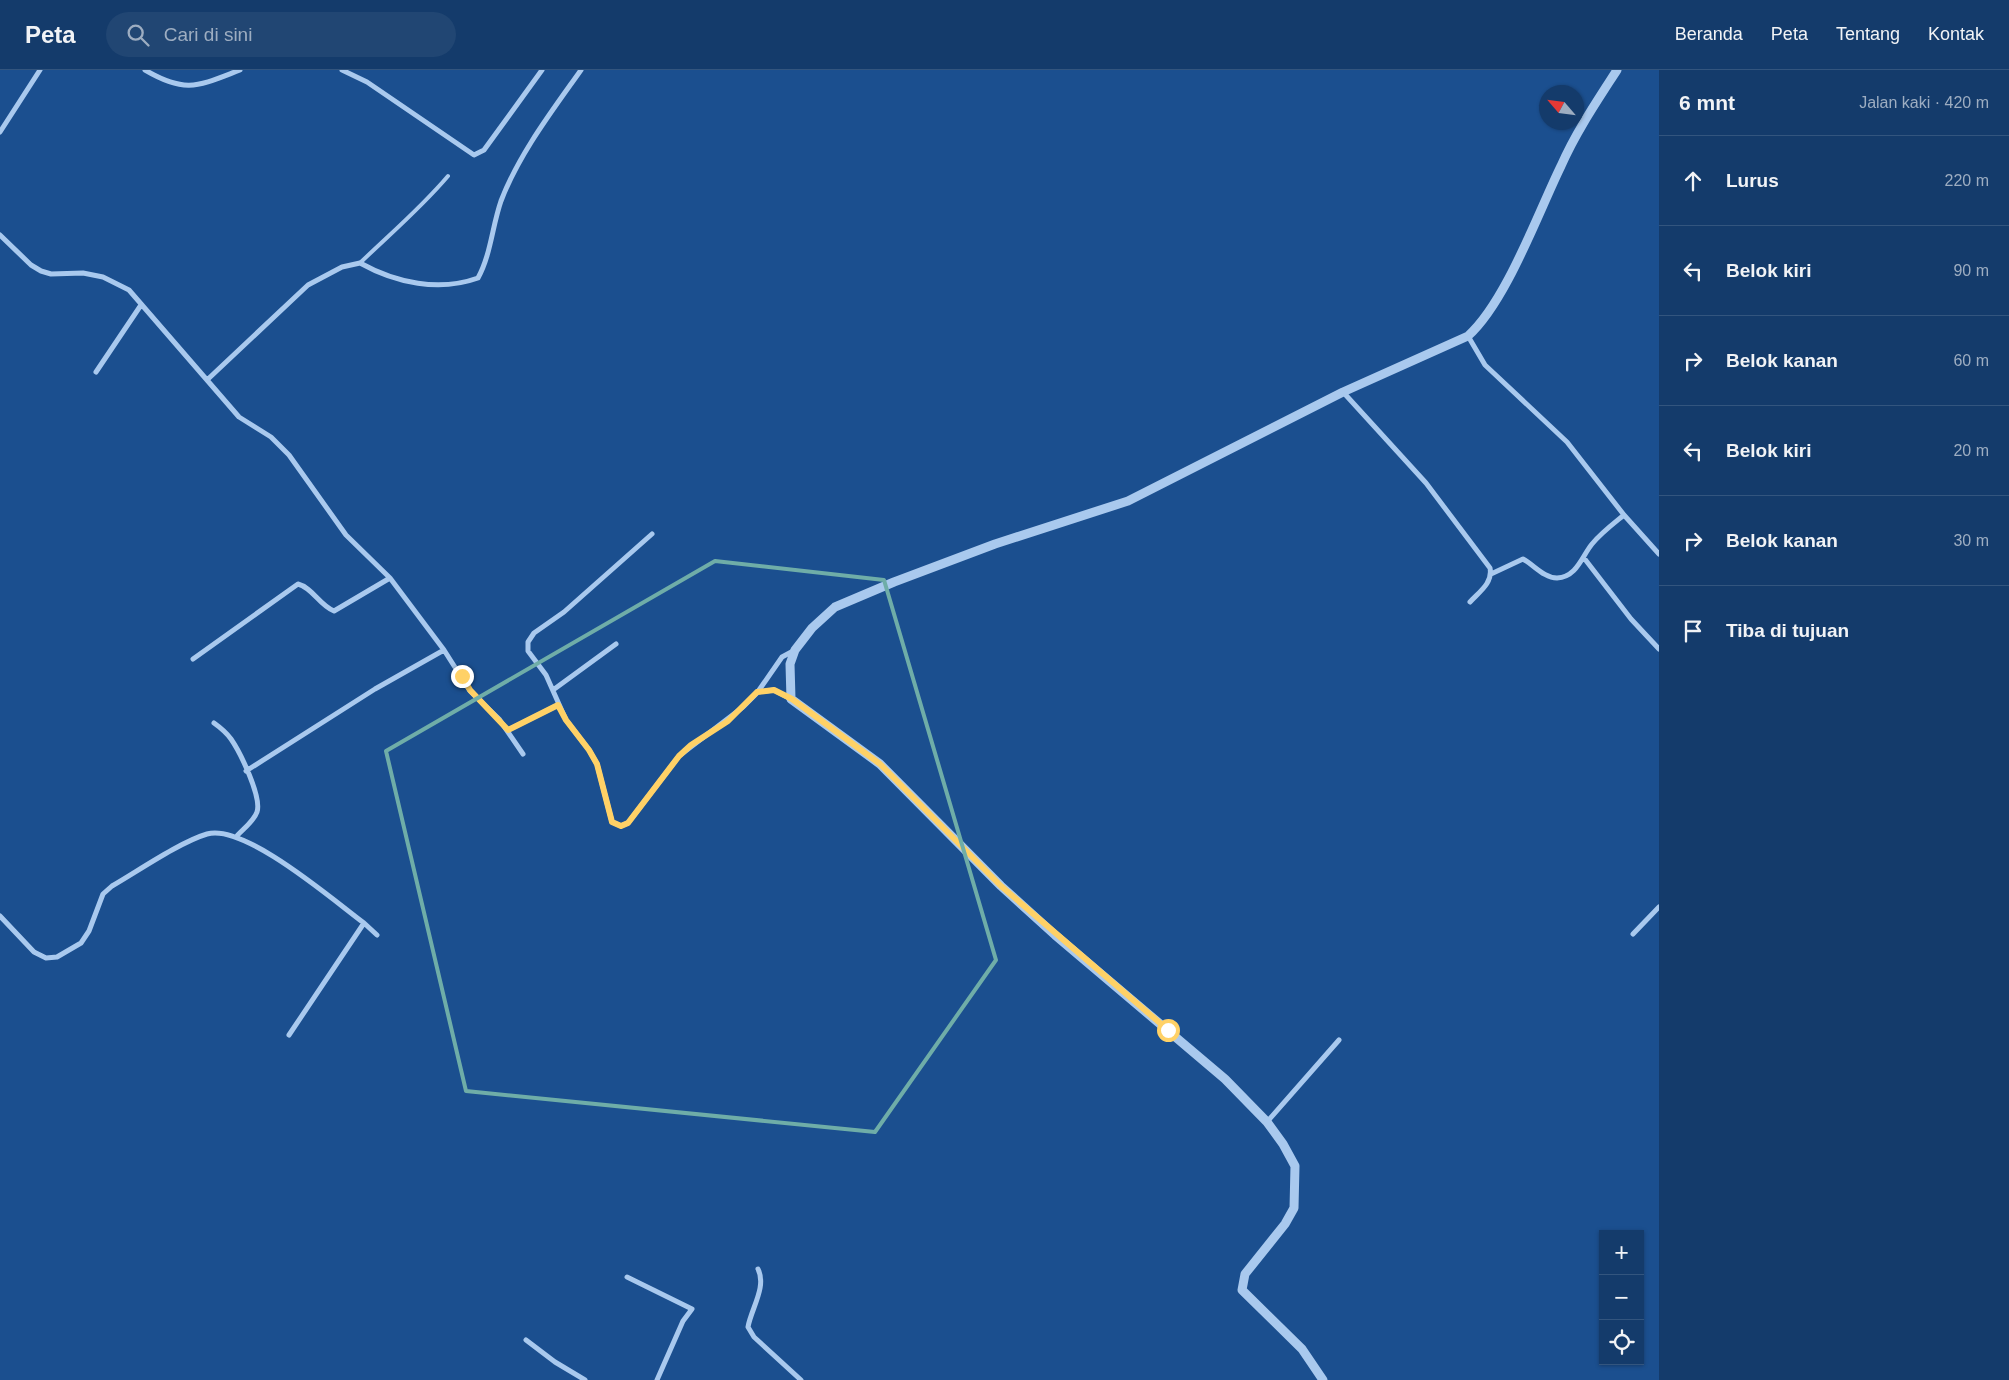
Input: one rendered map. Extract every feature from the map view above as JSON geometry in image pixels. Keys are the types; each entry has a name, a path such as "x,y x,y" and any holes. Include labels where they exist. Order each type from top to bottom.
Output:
{"street":[{"path":"0,132 40,70"},
{"path":"145,70 166,82 198,86 240,70"},
{"path":"342,70 367,82 474,156 484,150 542,70"},
{"path":"207,380 308,285 342,267 360,263 380,274 408,283 455,284 478,278 487,263 501,202 518,166 546,119 581,70"},
{"path":"792,699 790,664 795,650 812,628 836,607 894,582 995,544 1128,500 1343,392 1468,336 1483,319 1503,287 1562,163 1617,70"},
{"path":"0,235 31,265 41,271 51,274 83,273 103,277 130,290 239,417 271,437 289,455 346,535 390,578 444,650 470,690 508,729 523,754"},
{"path":"96,372 141,305"},
{"path":"1468,336 1486,365 1568,442 1624,515 1659,554"},
{"path":"1343,392 1426,483 1490,568 1489,582 1470,602"},
{"path":"1491,574 1523,559 1538,571 1558,578 1577,568 1593,543 1624,515"},
{"path":"652,534 564,612 534,633 528,642 528,651 537,661 553,690 566,720 589,750 597,764 612,822 621,826 628,823 679,756 691,745 728,721 757,692 782,657 795,650"},
{"path":"1584,558 1631,619 1659,649"},
{"path":"193,659 298,584 305,586 327,608 334,610 390,578"},
{"path":"553,690 616,644"},
{"path":"246,771 375,689 444,650"},
{"path":"757,692 774,690 792,699 880,764 1001,886 1225,1079 1267,1122 1283,1144 1295,1166 1294,1208 1285,1224 1245,1274 1242,1290 1302,1349 1323,1380"},
{"path":"508,729 558,705"},
{"path":"214,723 225,731 233,741 258,805 256,814 237,836"},
{"path":"0,916 34,952 46,958 57,957 81,943 89,930 103,894 112,886 187,842 208,833 237,836 260,847 364,923 377,935"},
{"path":"1633,934 1659,907"},
{"path":"289,1035 364,923"},
{"path":"1267,1122 1338,1040"},
{"path":"758,1269 761,1276 759,1292 750,1312 748,1327 754,1337 801,1380"},
{"path":"627,1277 692,1309 683,1321 657,1380"},
{"path":"526,1340 555,1362 585,1380"}],"lane":[{"path":"360,263 388,235 426,203 448,176"}],"highlighted area":[{"path":"715,561 884,580 996,960 875,1132 466,1091 386,751"}],"route":[{"path":"462,676 470,690 481,703 508,730 558,705 566,720 589,750 597,764 612,822 621,826 628,823 679,756 710,731 728,721 757,692 768,689 774,690 792,699 880,764 1001,886 1055,935 1168,1030"}]}
